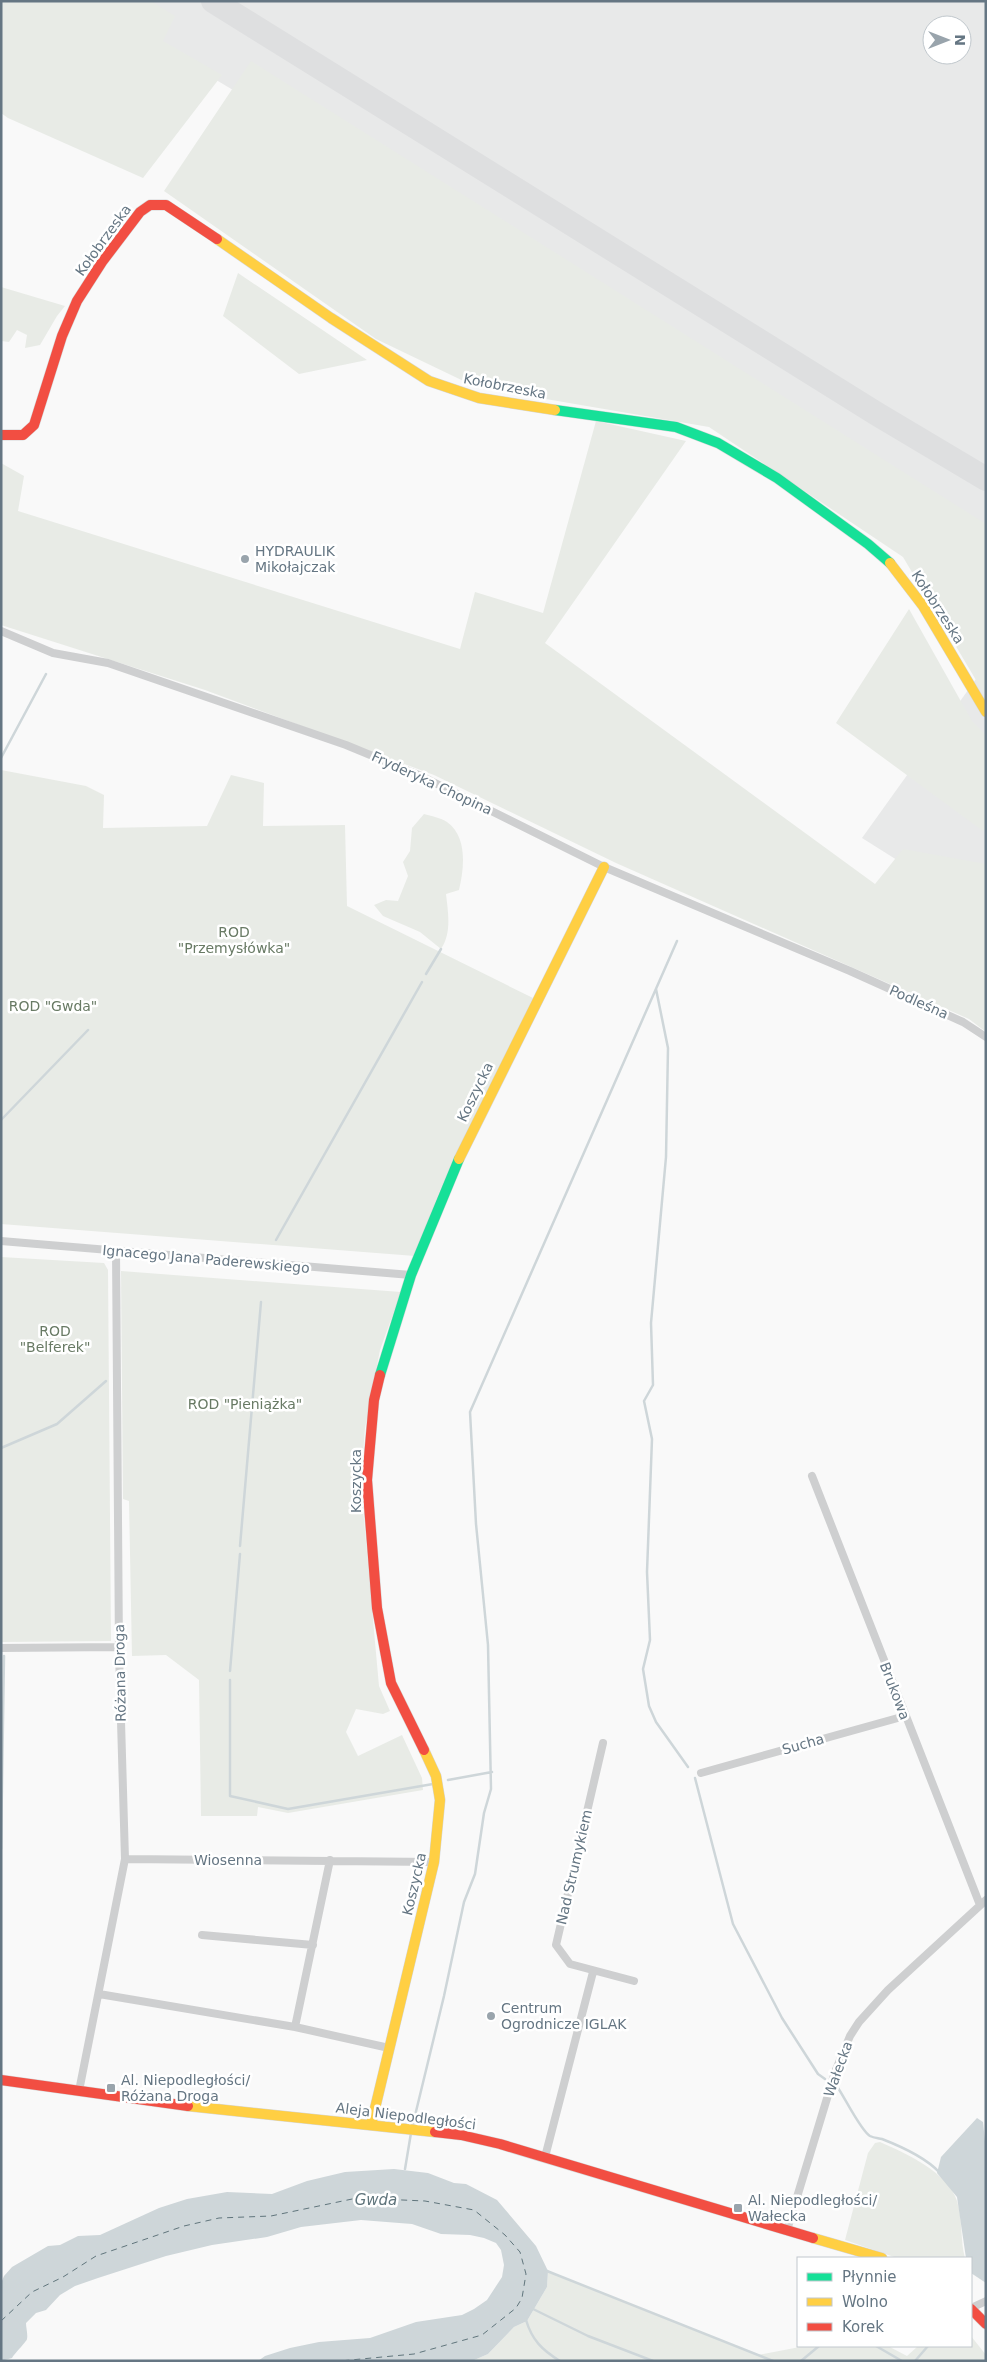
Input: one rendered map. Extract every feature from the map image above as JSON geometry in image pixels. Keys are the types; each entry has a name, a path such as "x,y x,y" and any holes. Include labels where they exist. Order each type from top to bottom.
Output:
{"street":[{"name":"Kołobrzeska","path":"1,435 23,435 34,425 62,336 89,282 140,212 150,206 166,205 250,260 331,318 429,380 479,398 676,427 701,434 735,452 813,504 890,562 926,608 986,712"},
{"name":"Fryderyka Chopina","path":"1,631 53,653 108,663 346,745 421,776 604,867 850,971"},
{"name":"Koszycka","path":"371,2125 434,1862 440,1789 436,1776 391,1682 377,1608 367,1480 374,1400 389,1341 411,1275 448,1181 476,1122 564,951 604,867"},
{"name":"Podleśna","path":"850,971 963,1022 986,1038"},
{"name":"Ignacego Jana Paderewskiego","path":"1,1242 411,1275"},
{"name":"Różana Droga","path":"79,2091 125,1859 119,1647 116,1251"},
{"name":"Brukowa","path":"812,1476 905,1716 983,1902"},
{"path":"1,1648 119,1647"},
{"name":"Sucha","path":"701,1773 905,1716"},
{"name":"Nad Strumykiem","path":"603,1743 556,1945 570,1964 593,1972 634,1981"},
{"name":"Wiosenna","path":"125,1859 434,1862"},
{"path":"295,2027 330,1860"},
{"name":"Wałecka","path":"787,2230 836,2072 850,2036 859,2022 888,1990 983,1902"},
{"path":"202,1935 313,1945"},
{"path":"545,2157 593,1972"},
{"path":"99,1994 295,2027 389,2048"},
{"name":"Aleja Niepodległości","path":"1,2080 152,2102 421,2130 479,2138 879,2257"},
{"path":"972,2308 986,2301"},
{"path":"972,2309 986,2324"}],"shaded area":[{"path":"84,1 986,1 986,540"},
{"path":"986,665 986,916 862,838"}],"green space":[{"path":"1,1 151,1 175,16 163,41 222,75 143,178 8,118 1,113"},
{"path":"251,61 986,524 986,697 903,557 709,427 476,387 376,339 164,191"},
{"path":"238,273 367,360 299,374 223,316"},
{"path":"1,287 65,306 40,345 25,348 27,335 17,330 9,342 1,341"},
{"path":"596,421 686,441 545,643 875,884 903,849 986,864 986,1032 969,1019 616,863 434,775 205,690 1,625 1,463 24,476 18,511 460,649 475,592 543,613"},
{"path":"909,609 972,721 986,735 986,827 983,831 836,723"},
{"path":"1,770 86,786 104,795 103,828 207,826 231,775 264,783 263,826 345,825 347,906 533,998 440,1190 415,1256 1,1224"},
{"path":"424,814 445,821 454,828 463,854 459,890 446,894 448,929 441,949 420,932 383,916 374,905 386,900 398,901 408,876 403,862 410,851 412,828"},
{"name":"ROD \"Belferek\"","path":"1,1257 104,1263 108,1270 111,1641 1,1642"},
{"name":"ROD \"Pieniążka\"","path":"121,1271 401,1292 380,1350 365,1428 362,1468 362,1498 379,1686 390,1711 383,1714 356,1709 346,1732 358,1756 402,1735 422,1778 423,1790 288,1813 258,1807 257,1816 201,1816 199,1680 166,1655 132,1656 129,1501 123,1499"},
{"path":"880,2142 913,2158 945,2181 952,2191 959,2208 965,2257 894,2257 845,2240 868,2153 875,2143"},
{"path":"548,2271 758,2355 800,2347 890,2347 907,2356 917,2347 972,2347 972,2337 986,2355 986,2361 472,2361 488,2354 514,2327 527,2321 547,2287"}],"water":[{"path":"977,2118 983,2122 986,2151 986,2283 972,2274 972,2257 966,2257 957,2197 937,2173 941,2157"},
{"name":"Gwda","path":"394,2169 428,2173 454,2183 466,2184 497,2200 536,2246 548,2271 547,2287 527,2321 514,2327 488,2354 472,2361 258,2361 265,2356 290,2348 319,2342 370,2338 416,2322 462,2315 487,2300 502,2277 504,2265 501,2250 496,2243 484,2238 470,2235 441,2234 412,2224 361,2220 301,2227 267,2237 212,2245 166,2256 75,2286 60,2295 46,2310 36,2313 26,2323 26,2340 12,2358 1,2361 1,2283 12,2267 48,2246 60,2245 78,2236 100,2235 159,2208 187,2199 227,2192 272,2194 307,2181 345,2172"}],"waterway":[{"path":"1,758 46,674"},
{"path":"412,2128 444,1996 464,1902 475,1874 484,1813 491,1789 488,1645 476,1524 470,1412 677,941"},
{"path":"426,974 441,949"},
{"path":"276,1240 422,982"},
{"path":"656,989 668,1048 666,1157 651,1323 653,1385 644,1401 652,1439 647,1572 650,1640 643,1669 649,1706 656,1722 688,1767"},
{"path":"1,1120 88,1030"},
{"path":"240,1546 261,1302"},
{"path":"1,1448 57,1424 106,1381"},
{"path":"230,1671 240,1554"},
{"path":"1,1849 4,1656"},
{"path":"230,1680 230,1796 288,1809 433,1784"},
{"path":"448,1780 492,1772"},
{"path":"695,1778 733,1924 782,2018 818,2074 825,2079"},
{"path":"838,2088 866,2133 874,2138 882,2139 912,2152 939,2172"},
{"path":"405,2169 411,2133"},
{"path":"547,2271 773,2361"},
{"path":"531,2308 588,2336 653,2361"},
{"path":"526,2320 531,2333 539,2344 560,2361"},
{"path":"801,2361 818,2347"},
{"path":"878,2347 902,2361"},
{"path":"915,2361 927,2347"}],"ferry route":[{"path":"1,2321 32,2292 63,2277 96,2256 184,2226 219,2218 271,2216 357,2198 425,2201 474,2210 505,2235 520,2252 526,2274 522,2298 516,2308 482,2335 414,2354 340,2361"}],"taxiway":[{"path":"213,1 877,414 986,479"}],"traffic: fast":[{"path":"555,410 676,427 718,443 777,478 868,544 890,563"},
{"path":"380,1375 411,1275 459,1159"}],"traffic: slow":[{"path":"217,239 331,318 429,381 479,398 555,410"},
{"path":"890,563 923,606 986,712"},
{"path":"459,1159 604,867"},
{"path":"371,2125 434,1862 440,1800 436,1776 424,1750"},
{"path":"188,2106 435,2132"},
{"path":"813,2238 879,2257"}],"traffic: jam":[{"path":"1,435 23,435 34,425 62,336 77,301 102,262 140,212 150,205 166,205 217,239"},
{"path":"380,1375 374,1400 367,1480 377,1608 391,1683 424,1750"},
{"path":"1,2080 188,2106"},
{"path":"435,2132 461,2135 500,2144 813,2238"},
{"path":"972,2310 986,2324"}],"place":[{"name":"HYDRAULIK Mikołajczak","path":"245,559"},
{"name":"Centrum Ogrodnicze IGLAK","path":"491,2016"},
{"name":"Al. Niepodległości/ Różana Droga","path":"111,2088"},
{"name":"Al. Niepodległości/ Wałecka","path":"738,2208"}],"park label":[{"name":"ROD \"Przemysłówka\"","path":"234,940"},
{"name":"ROD \"Gwda\"","path":"53,1006"}]}
